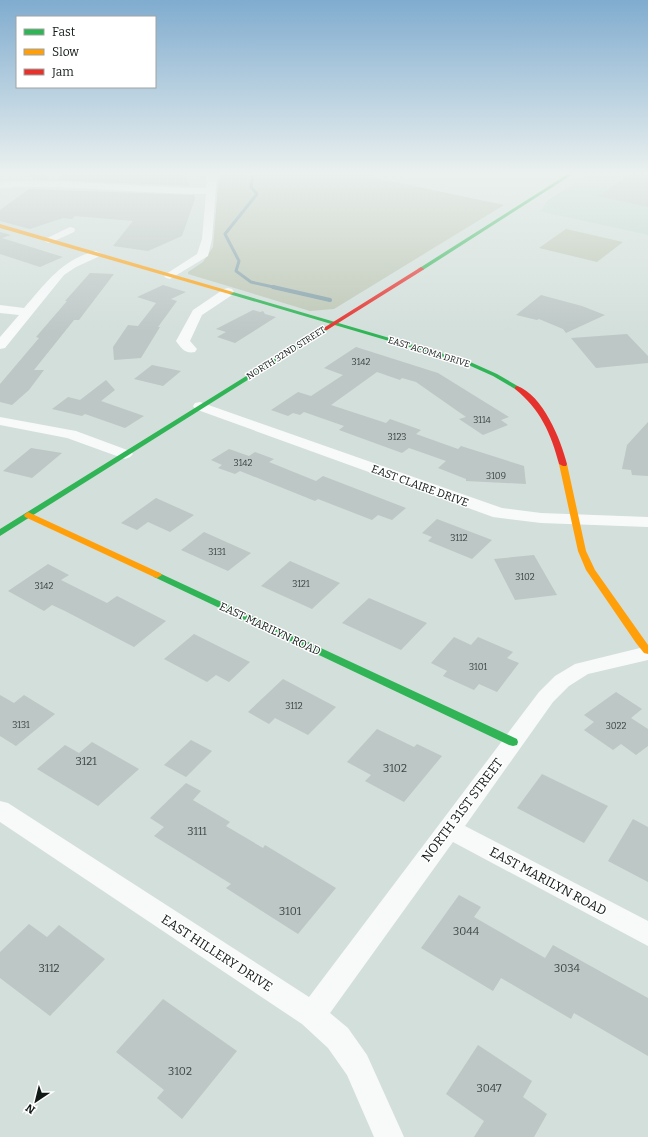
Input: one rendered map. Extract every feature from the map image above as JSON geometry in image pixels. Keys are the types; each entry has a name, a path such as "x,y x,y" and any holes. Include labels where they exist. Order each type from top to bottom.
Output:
{"street":[{"name":"EAST ACOMA DRIVE","path":"4,227 466,362 516,387 536,404 554,427 582,551 591,570 648,652"},
{"path":"170,276 202,256 207,239 208,227"},
{"name":"NORTH 32ND STREET","path":"0,533 487,227"},
{"path":"48,240 70,230"},
{"path":"0,345 52,282 66,268 96,254"},
{"path":"190,350 183,341 197,313 228,292"},
{"path":"0,309 27,312"},
{"name":"EAST CLAIRE DRIVE","path":"200,406 486,510 515,516 574,520 648,522"},
{"path":"0,421 71,434 125,454"},
{"name":"EAST MARILYN ROAD","path":"28,515 513,742"},
{"name":"NORTH 31ST STREET","path":"312,1015 448,828 546,697 562,681 582,669 648,652"},
{"name":"EAST HILLERY DRIVE","path":"0,810 312,1015 338,1038 357,1065 389,1137"},
{"name":"EAST MARILYN ROAD","path":"448,828 648,934"}],"shaded area":[{"path":"215,227 468,227 334,309 310,311 188,274 188,272 203,262 213,247"},
{"path":"612,227 648,227 648,235"},
{"path":"566,229 623,242 597,262 539,248"}],"building":[{"path":"23,227 36,227 30,229"},
{"path":"128,227 185,227 182,236 148,251 113,246"},
{"path":"0,232 11,235 2,238 63,257 40,267 0,254"},
{"path":"90,273 114,274 79,320 74,320 34,370 44,370 29,390 12,405 0,402 0,384 39,338 36,337 67,301 65,301"},
{"path":"163,285 186,292 171,299 177,301 158,327 160,327 141,358 114,360 113,347 128,325 138,326 156,303 137,297"},
{"path":"541,295 582,306 605,315 566,333 563,329 539,319 537,320 516,315"},
{"path":"253,310 260,312 263,311 265,314 276,317 235,343 217,337 226,332 216,329"},
{"path":"627,334 648,356 648,363 596,368 571,338"},
{"path":"356,347 438,373 509,417 501,420 508,425 483,435 459,419 466,417 416,382 402,378 400,380 377,372 331,405 386,423 390,419 421,430 416,434 458,449 461,446 524,466 526,484 466,481 466,479 438,468 446,461 409,448 402,453 339,430 344,426 304,412 300,415 293,413 288,416 271,410 298,392 311,396 343,375 324,368"},
{"path":"152,365 181,371 163,386 134,379"},
{"path":"106,380 115,390 101,401 144,416 125,428 85,414 82,416 52,409 68,397 80,400"},
{"path":"648,422 648,476 632,475 631,470 622,469 627,445"},
{"path":"31,448 62,453 32,478 3,471"},
{"path":"229,449 249,456 255,452 274,459 269,462 316,481 323,476 406,508 392,520 378,515 372,520 318,499 315,501 240,471 235,474 218,468 222,465 211,460"},
{"path":"156,498 194,515 170,532 148,522 137,530 121,523"},
{"path":"437,519 492,540 472,559 428,541 432,537 422,533"},
{"path":"204,532 251,553 228,571 181,550"},
{"path":"534,555 557,595 515,600 494,559"},
{"path":"290,561 340,583 312,609 261,586"},
{"path":"48,564 69,575 61,580 107,603 117,596 166,621 134,647 52,605 44,611 8,591"},
{"path":"369,598 427,623 401,650 342,623"},
{"path":"194,634 250,662 229,682 216,675 207,682 164,659"},
{"path":"454,637 471,645 478,637 513,652 507,658 519,663 497,692 479,684 474,690 443,676 447,671 431,663"},
{"path":"283,679 336,707 308,735 275,718 269,724 248,712"},
{"path":"616,692 642,709 631,718 648,729 648,746 636,755 621,744 613,750 584,730 594,722 584,715"},
{"path":"0,695 14,703 24,695 55,714 16,746 0,736"},
{"path":"377,729 414,747 417,744 442,756 404,802 365,781 371,775 347,762"},
{"path":"191,740 212,751 186,777 164,765"},
{"path":"92,742 139,769 98,806 37,769 65,745 79,753"},
{"path":"542,774 608,806 584,843 517,808"},
{"path":"186,783 201,791 193,800 230,822 226,826 263,848 265,845 336,888 298,934 226,888 231,884 154,836 164,827 150,818"},
{"path":"633,819 648,827 648,882 608,861"},
{"path":"459,895 481,907 474,917 545,958 553,945 648,998 648,1056 574,1013 571,1019 501,978 493,991 421,948"},
{"path":"29,924 47,937 59,925 105,959 50,1016 0,978 0,952"},
{"path":"163,999 237,1051 182,1119 157,1098 164,1090 116,1052"},
{"path":"478,1045 532,1081 523,1097 547,1114 534,1137 474,1137 484,1121 446,1094"}],"waterway":[{"path":"231,227 225,234 239,261 236,271 251,282 278,288"},
{"path":"273,287 330,300"}],"traffic: fast":[{"path":"421,269 487,227"},
{"path":"231,293 466,362 495,375 517,388"},
{"path":"0,533 325,329"},
{"path":"157,575 513,742"}],"traffic: slow":[{"path":"4,227 231,293"},
{"path":"563,464 582,551 591,570 639,641 648,651"},
{"path":"28,515 157,575"}],"traffic: jam":[{"path":"325,329 421,269"},
{"path":"517,388 542,412 557,442 563,464"}]}
